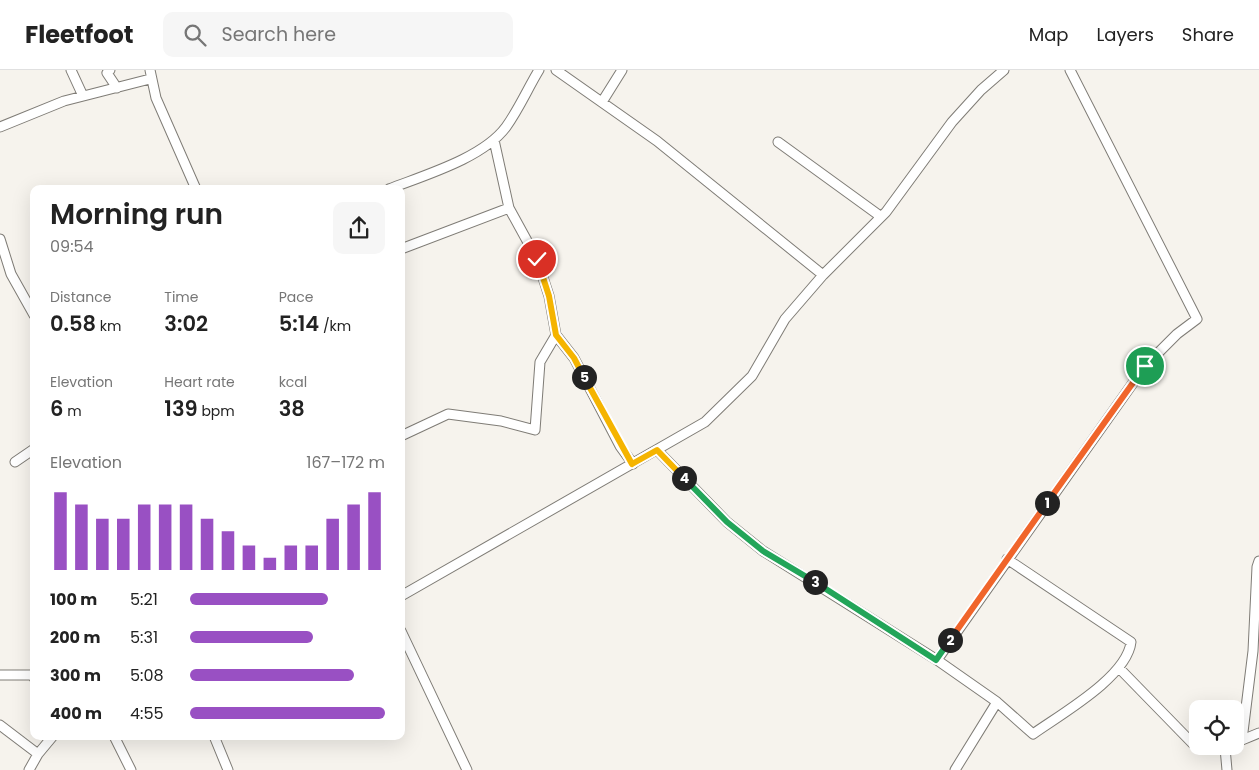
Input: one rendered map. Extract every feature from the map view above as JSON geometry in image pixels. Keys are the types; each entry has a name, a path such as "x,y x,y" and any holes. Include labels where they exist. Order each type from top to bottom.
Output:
{"street":[{"path":"71,70 83,96"},
{"path":"110,70 107,73 117,88"},
{"path":"399,185 477,152 494,140 506,126 539,70"},
{"path":"556,70 656,141 823,275"},
{"path":"602,102 622,70"},
{"path":"405,594 705,422 752,376 785,320 823,275 886,212 952,122 981,90 1004,70"},
{"path":"936,660 1145,366 1177,334 1197,320 1070,70"},
{"path":"0,127 64,101 117,88 150,74 156,98 194,185"},
{"path":"494,140 509,208 537,259 549,296 556,335 574,358 620,446 632,464"},
{"path":"778,142 880,216"},
{"path":"405,247 509,208"},
{"path":"0,239 11,274 30,308"},
{"path":"405,434 448,414 501,421 535,430 540,362 556,335"},
{"path":"657,450 727,522 763,551 936,660 997,702 1033,734 1102,684 1118,668 1130,650 1131,642 1007,559"},
{"path":"15,462 30,452"},
{"path":"1244,710 1253,651 1256,566 1259,561"},
{"path":"405,639 467,770"},
{"path":"1118,668 1189,740"},
{"path":"0,675 30,675"},
{"path":"955,770 997,702"},
{"path":"0,725 38,754"},
{"path":"1244,740 1259,733"},
{"path":"29,770 49,740"},
{"path":"116,740 131,770"},
{"path":"216,740 228,770"},
{"path":"1227,755 1227,770"}],"route":[{"path":"537,259 549,296 556,335 574,358 620,446 632,464 657,450 727,522 763,551 936,660 1145,366"}]}
